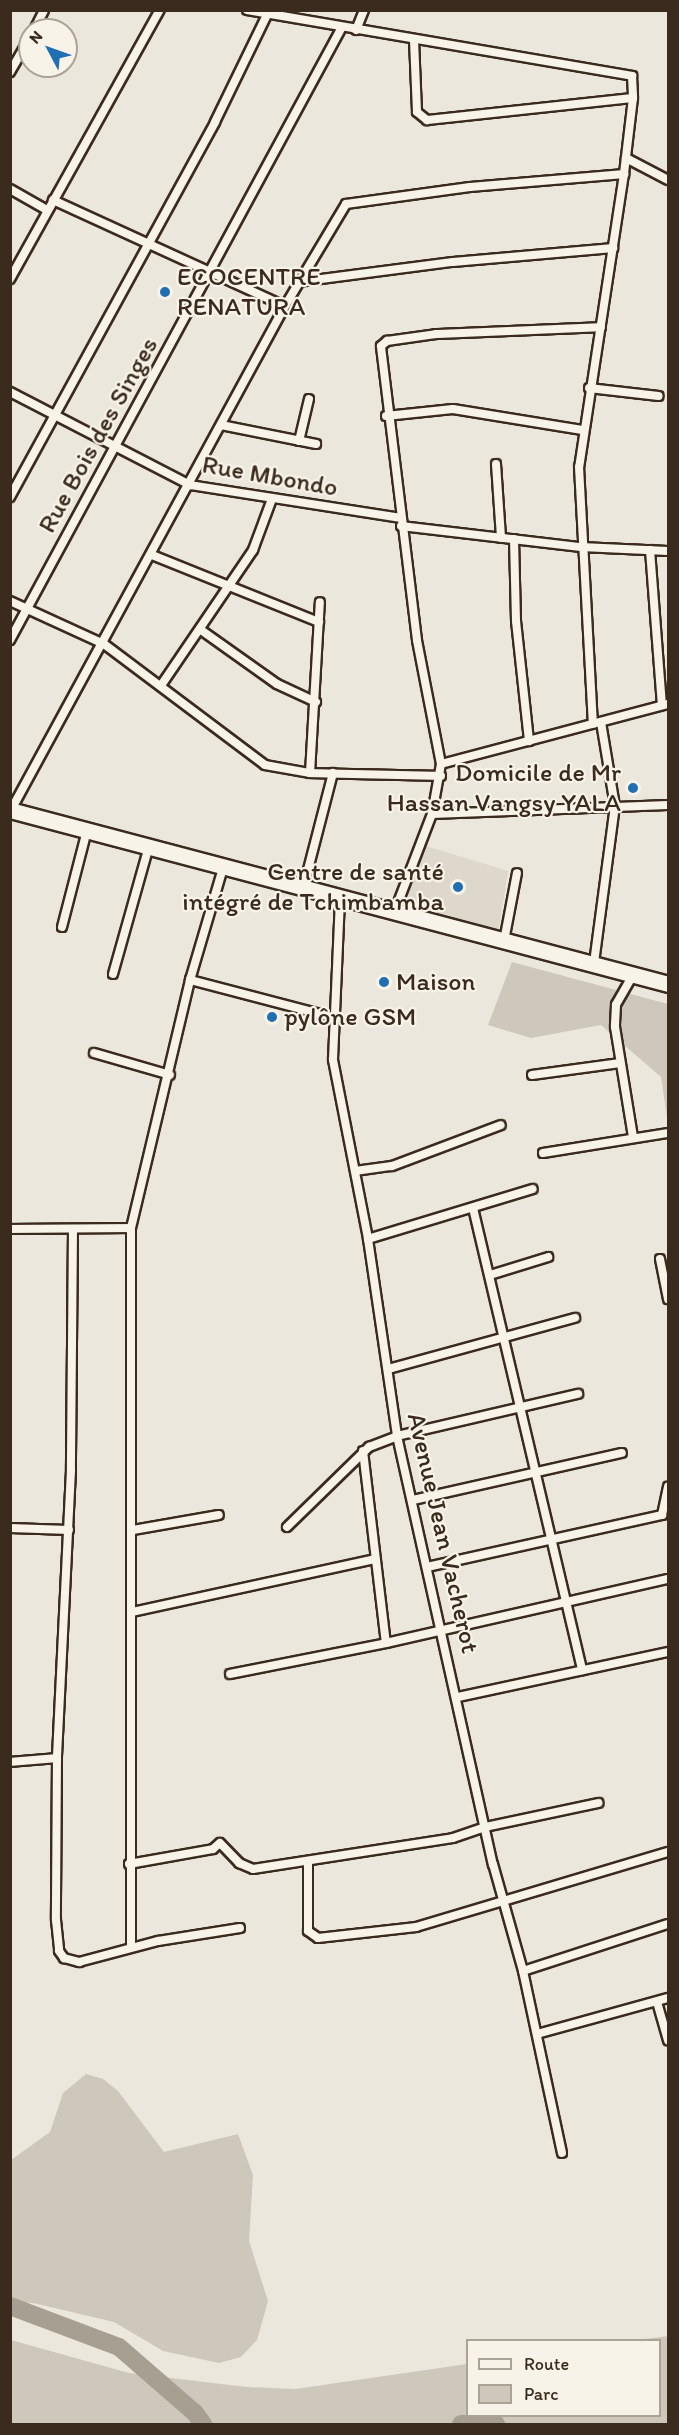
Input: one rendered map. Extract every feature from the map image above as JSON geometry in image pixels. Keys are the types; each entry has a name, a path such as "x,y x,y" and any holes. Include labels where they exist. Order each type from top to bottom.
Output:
{"highway":[{"path":"11,810 340,899 669,984"}],"street":[{"path":"10,279 160,10"},
{"path":"247,10 632,76 633,98 624,174 601,327 582,430 579,478 581,547 597,723 615,806 594,963"},
{"path":"356,30 364,10"},
{"path":"10,498 148,245 267,15"},
{"name":"Rue Bois des Singes","path":"10,640 342,27"},
{"path":"414,40 417,112 427,120 633,98"},
{"path":"10,72 18,58"},
{"path":"626,158 669,180"},
{"path":"11,810 104,644 298,282 341,209 352,201 624,174"},
{"path":"10,189 47,210"},
{"path":"53,200 285,306"},
{"path":"298,282 485,259 613,248"},
{"path":"394,913 432,814 441,777 441,764 400,522 379,354 387,341 446,333 601,327"},
{"path":"590,388 659,396"},
{"name":"Rue Mbondo","path":"10,392 190,485 501,538 581,547 669,550"},
{"path":"299,441 309,399"},
{"path":"387,416 453,409 582,430"},
{"path":"221,425 316,444"},
{"path":"496,464 501,538"},
{"path":"162,684 231,587 253,550 272,499"},
{"path":"514,539 516,621 529,741"},
{"path":"441,764 665,705 650,550"},
{"path":"152,555 319,622"},
{"path":"10,601 104,644 162,684 255,760 278,770 441,777"},
{"path":"310,773 316,702 320,602"},
{"path":"201,630 277,684 316,702"},
{"path":"303,889 333,773"},
{"path":"432,814 669,805"},
{"path":"62,927 87,830"},
{"path":"113,974 149,846"},
{"path":"131,1947 129,1864 133,1530 131,1228 170,1075 190,980 223,868"},
{"path":"504,941 517,873"},
{"path":"190,980 332,1017 340,899"},
{"path":"633,975 616,1005 620,1063 633,1137"},
{"name":"Avenue Jean Vacherot","path":"332,1017 333,1060 368,1239 397,1436 444,1631 485,1827 523,1971"},
{"path":"94,1053 170,1075"},
{"path":"532,1075 620,1063"},
{"path":"355,1171 392,1166 501,1125"},
{"path":"543,1153 669,1133"},
{"path":"368,1239 533,1188"},
{"path":"473,1208 568,1600 582,1670"},
{"path":"10,1229 131,1228"},
{"path":"73,1229 69,1530 57,1758 56,1920 59,1951 69,1960 79,1962 131,1947 240,1928"},
{"path":"490,1275 548,1257"},
{"path":"660,1259 669,1299"},
{"path":"388,1369 505,1339 575,1318"},
{"path":"286,1527 363,1451 397,1436 578,1394"},
{"path":"363,1451 387,1643"},
{"path":"413,1500 622,1453"},
{"path":"427,1567 662,1515 669,1487"},
{"path":"133,1530 219,1515"},
{"path":"10,1528 69,1530"},
{"path":"132,1612 375,1559"},
{"path":"230,1674 444,1631 669,1578"},
{"path":"458,1697 669,1652"},
{"path":"10,1762 57,1758"},
{"path":"129,1864 213,1849 220,1843 246,1868 308,1862 453,1838 485,1827 598,1803"},
{"path":"308,1862 308,1931 318,1938 416,1927 669,1852"},
{"path":"562,2153 523,1971 669,1924"},
{"path":"537,2034 669,1998"},
{"path":"657,2002 669,2040"}],"shaded area":[{"name":"Centre de santé intégré de Tchimbamba","path":"423,845 508,871 498,933 406,904"}],"green space":[{"path":"512,962 668,1004 668,1124 661,1077 601,1025 531,1038 488,1025"},
{"path":"86,2074 103,2079 118,2091 164,2152 238,2134 253,2175 249,2241 268,2301 257,2340 241,2357 219,2363 163,2351 114,2322 33,2303 11,2302 11,2160 50,2132 63,2093"},
{"path":"668,2336 668,2424 11,2424 11,2340 129,2373 247,2387 295,2389 466,2364 466,2417 661,2417 661,2339 646,2339"}],"waterway":[{"path":"10,2306 119,2347 195,2413 203,2424"},
{"path":"461,2424 496,2424"}],"place":[{"name":"ECOCENTRE RENATURA","path":"165,292"},
{"name":"Domicile de Mr Hassan Vangsy YALA","path":"633,788"},
{"name":"Centre de santé intégré de Tchimbamba","path":"458,887"},
{"name":"Maison","path":"384,982"},
{"name":"pylône GSM","path":"272,1017"}]}
